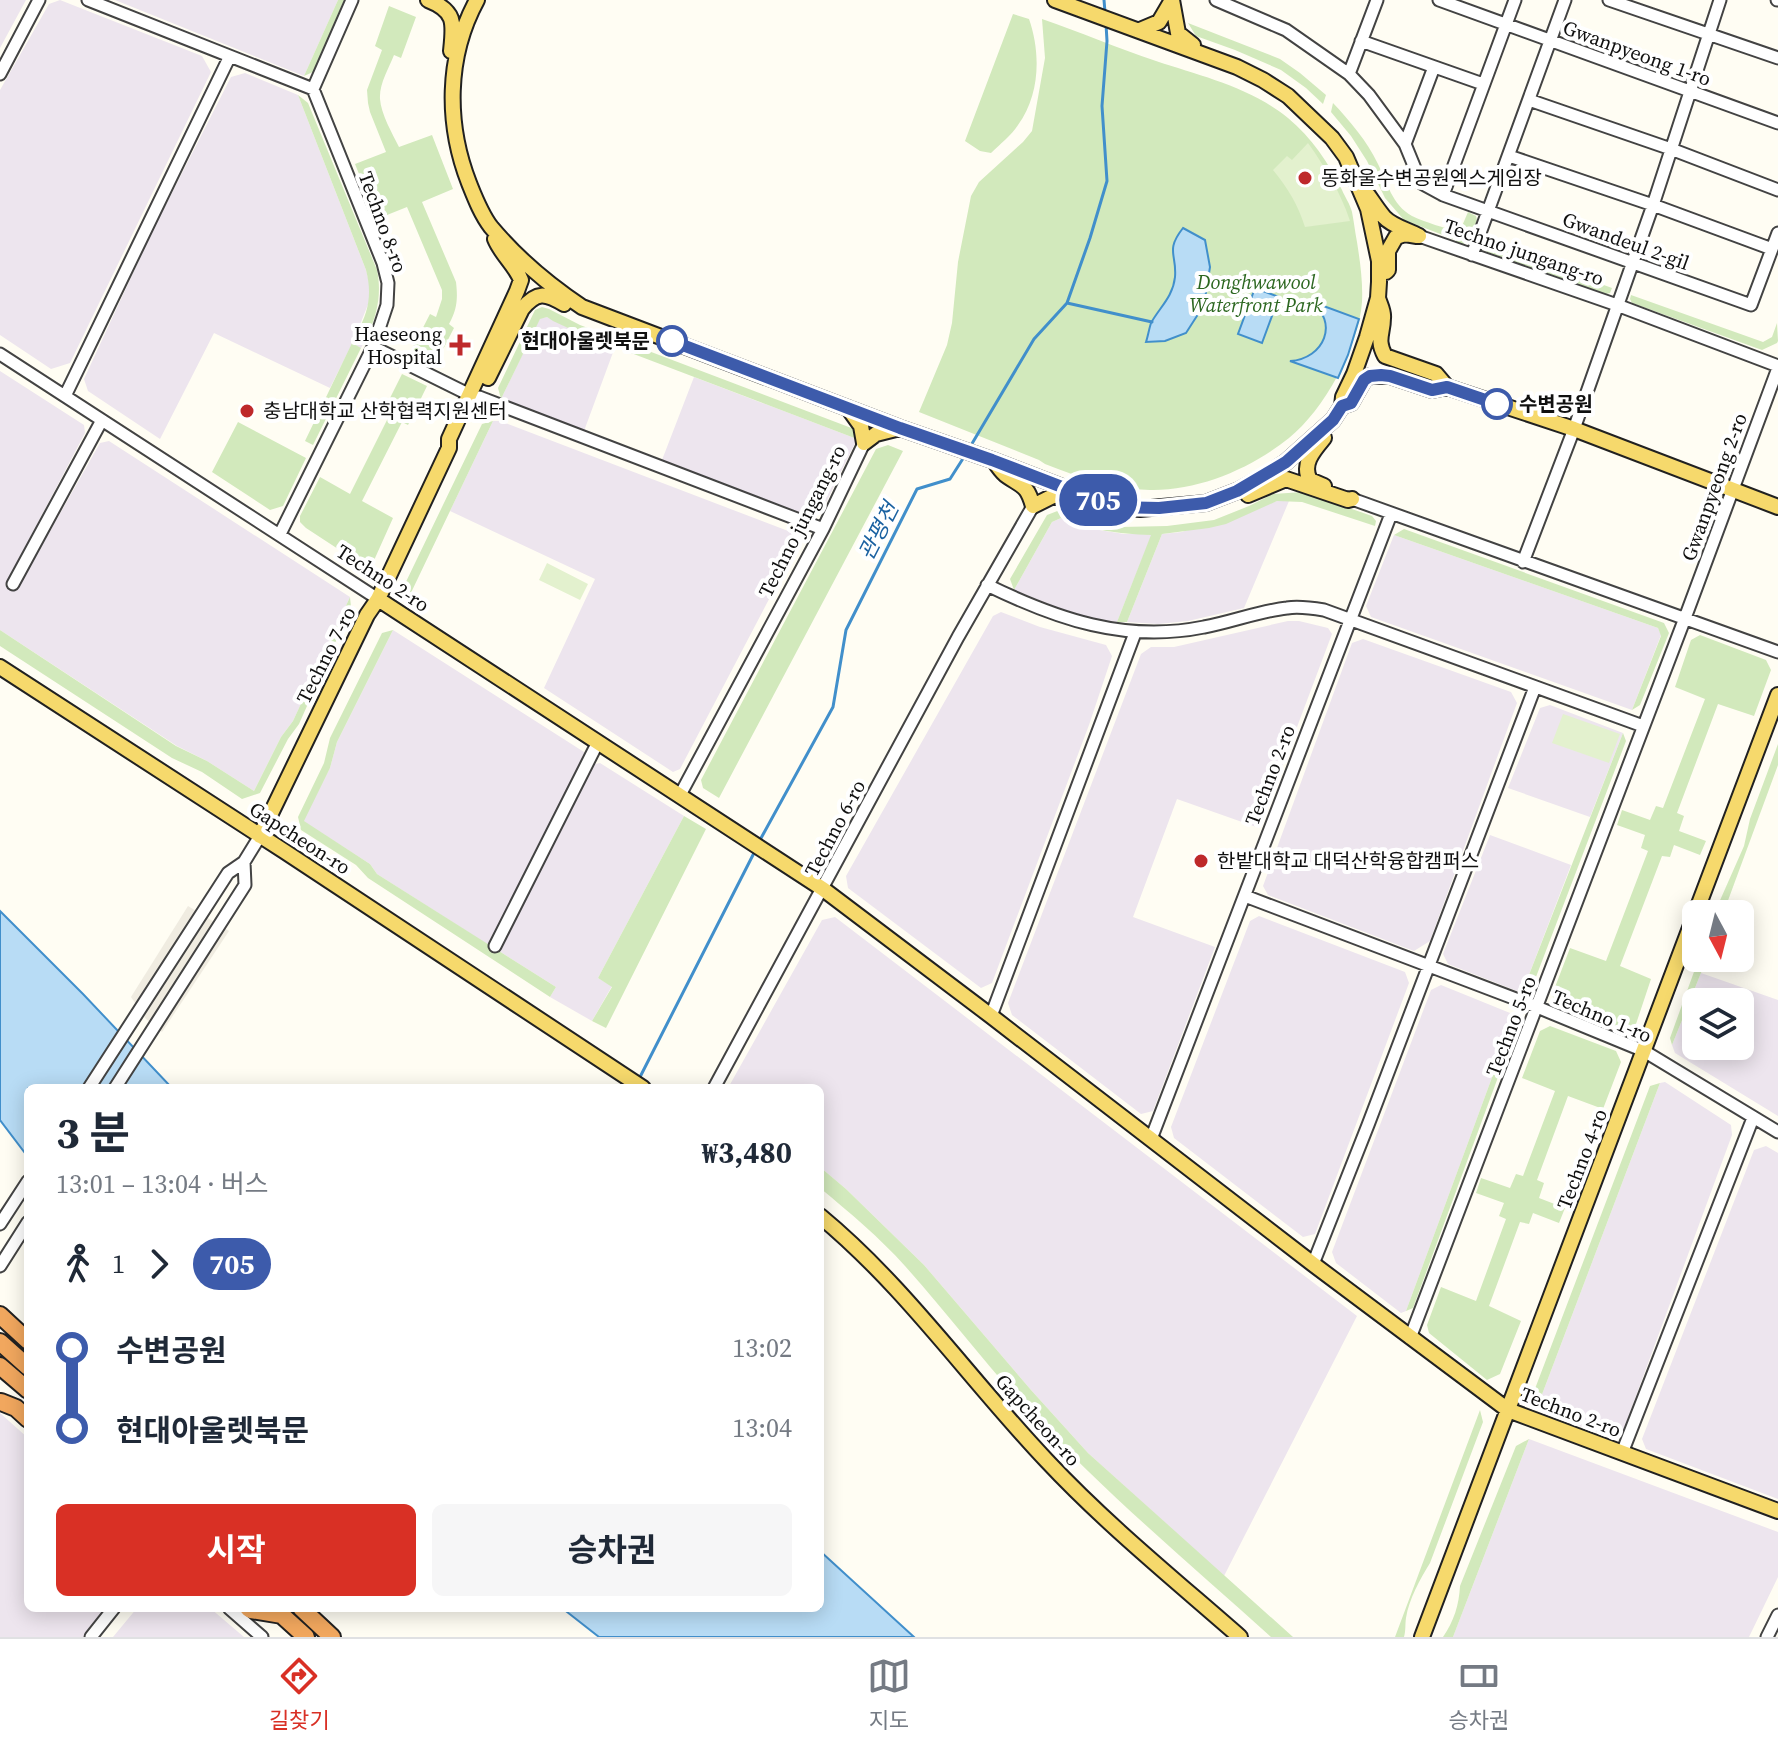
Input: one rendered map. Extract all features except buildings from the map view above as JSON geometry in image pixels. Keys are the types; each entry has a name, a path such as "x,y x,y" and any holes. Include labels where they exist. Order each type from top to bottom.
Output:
{"highway":[{"path":"0,1315 24,1337"},
{"path":"0,1342 24,1375"},
{"path":"0,1366 24,1376"},
{"path":"0,1402 16,1408 24,1415"},
{"path":"278,1612 306,1637"},
{"path":"305,1612 332,1637"}],"main road":[{"path":"477,0 460,44 453,79 452,103 458,153 476,200 490,225 551,286 582,307 992,460 1027,480 1114,507"},
{"path":"1055,0 1148,30 1263,80 1288,96 1332,138 1346,157 1368,209 1379,261 1378,298 1367,337 1338,413 1328,435 1310,456 1306,473 1310,480 1347,494 1352,499"},
{"path":"1148,30 1159,22 1172,0"},
{"path":"1172,0 1178,33 1189,43 1202,48 1204,55"},
{"path":"431,1 451,14 450,66 453,79"},
{"path":"1355,175 1384,218 1419,236"},
{"name":"Techno 7-ro","path":"474,396 521,280 518,271 497,245 490,225"},
{"path":"1379,282 1388,270 1388,251 1396,237 1405,234 1419,236"},
{"name":"Techno 7-ro","path":"260,836 367,615 378,599 449,448 449,439 522,309 530,299 541,295 565,305 582,307"},
{"path":"1378,298 1384,315 1379,336 1385,356 1436,374 1447,387"},
{"path":"1206,503 1237,491 1286,462 1351,403 1364,380 1370,376 1390,376 1432,390 1447,387 1574,429 1778,507"},
{"path":"848,408 861,426 864,443 876,434 906,430"},
{"path":"1027,480 1033,506 1055,495 1091,506 1159,508 1226,504 1286,479 1352,499"},
{"name":"Techno 2-ro","path":"378,599 805,876 1508,1410 1778,1511"},
{"name":"Gapcheon-ro","path":"0,667 637,1084"},
{"name":"Techno 4-ro","path":"1422,1637 1778,695"},
{"name":"Gapcheon-ro","path":"824,1219 890,1282 1048,1462 1091,1505 1240,1637"}],"street":[{"path":"0,74 39,0"},
{"path":"88,0 313,89 352,0"},
{"path":"1216,0 1286,30 1349,74 1369,95 1405,144 1421,183 1443,195 1515,0"},
{"path":"1349,74 1377,0"},
{"name":"Gwanpyeong 1-ro","path":"1439,0 1778,123"},
{"path":"1472,255 1565,0"},
{"path":"1609,0 1778,58"},
{"path":"1523,562 1574,429 1653,205 1720,0"},
{"path":"1361,41 1483,84"},
{"path":"65,396 229,58"},
{"path":"1405,144 1434,67"},
{"name":"Techno 8-ro","path":"280,534 373,347 387,305 388,283 383,263 313,89"},
{"path":"1529,100 1778,190"},
{"name":"Gwandeul 2-gil","path":"1509,156 1772,249"},
{"name":"Gwandeul 2-gil","path":"1443,195 1751,305 1778,233"},
{"name":"Techno jungang-ro","path":"1419,236 1617,305"},
{"name":"Gwanpyeong 2-ro","path":"1617,305 1778,367 1685,618"},
{"path":"373,347 474,396 823,529"},
{"name":"Techno 2-ro","path":"0,354 378,599"},
{"path":"13,584 102,420"},
{"name":"Techno jungang-ro","path":"680,795 823,529 864,443"},
{"path":"1352,499 1778,652"},
{"name":"Techno 6-ro","path":"716,1084 1033,506"},
{"name":"Techno 2-ro","path":"1151,1139 1391,514"},
{"path":"987,585 1065,618 1135,633 1185,630 1288,607 1324,610 1643,726"},
{"name":"Techno 5-ro","path":"1410,1338 1685,618"},
{"path":"991,1016 1135,633"},
{"path":"1313,1264 1535,687"},
{"path":"495,946 598,742"},
{"path":"92,1084 228,873 244,862 260,836"},
{"path":"118,1084 245,885 244,862"},
{"name":"Techno 1-ro","path":"1245,896 1644,1051 1778,1132"},
{"name":"Techno 2-ro","path":"1622,1453 1753,1118"},
{"path":"0,1224 24,1187"},
{"path":"0,1266 24,1228"},
{"path":"0,1402 24,1423"},
{"path":"91,1637 111,1612"},
{"path":"234,1612 262,1637"},
{"path":"1767,1637 1778,1615"}],"shaded area":[{"path":"0,0 26,0 0,48"},
{"path":"60,0 202,56 211,72 70,363 51,369 0,335 0,90 49,4"},
{"path":"115,0 338,0 304,76"},
{"path":"245,73 298,95 366,270 370,285 369,302 357,332 367,337 361,348 352,344 330,388 214,333 160,439 88,391 84,379 152,232 231,77"},
{"path":"547,317 615,347 584,431 501,399 540,318"},
{"path":"0,371 84,425 85,433 5,585 16,591 100,443 109,441 350,597 293,721 281,737 254,791 177,746 0,630"},
{"path":"694,377 857,439 822,511 808,516 662,460"},
{"path":"493,421 500,421 796,534 799,542 680,769 673,772 544,688 595,579 450,511"},
{"path":"1277,501 1289,501 1244,608 1188,621 1158,624 1127,622 1162,534 1182,532"},
{"path":"1061,518 1093,529 1152,534 1117,622 1058,608 1014,590 1052,522"},
{"path":"1394,535 1658,628 1661,635 1632,710 1371,617 1366,606"},
{"path":"1001,612 1040,627 1106,645 1112,656 992,983 981,988 848,888 846,876 993,616"},
{"path":"1288,621 1328,628 1332,634 1259,828 1177,799 1133,917 1215,947 1153,1111 1141,1114 1012,1015 1008,1003 1141,654 1151,647 1174,647"},
{"path":"393,630 584,752 586,757 490,946 377,874 370,864 303,821 330,768 337,742"},
{"path":"1363,639 1511,692 1517,703 1430,941 1414,951 1268,895 1263,886 1352,643"},
{"path":"1550,705 1623,733 1590,817 1508,788 1540,708"},
{"path":"600,763 684,816 598,978 612,986 592,1021 550,997 556,987 499,951 591,765"},
{"path":"1490,835 1571,865 1522,993 1448,964 1443,954"},
{"path":"188,906 229,931 162,1032 146,1019 131,997"},
{"path":"1259,916 1405,972 1409,983 1315,1234 1303,1237 1174,1138 1171,1127 1250,921"},
{"path":"835,917 1357,1316 1224,1576 1088,1453 924,1265 824,1170 824,1084 730,1084 822,920"},
{"path":"1701,973 1744,988 1695,988"},
{"path":"1441,985 1515,1015 1406,1311 1401,1313 1336,1263 1332,1252 1431,990"},
{"path":"1754,992 1778,1000 1778,1116 1686,1060 1754,1060"},
{"path":"1682,1020 1682,1057 1675,1053 1672,1045"},
{"path":"1665,1082 1731,1125 1732,1135 1622,1434 1612,1438 1543,1413 1538,1405 1660,1083"},
{"path":"1766,1146 1778,1153 1778,1499 1646,1449 1642,1439 1754,1150"},
{"path":"0,1413 24,1434 24,1612 104,1612 83,1637 0,1637"},
{"path":"1529,1439 1778,1532 1778,1577 1749,1637 1453,1637"},
{"path":"134,1612 215,1612 244,1637 113,1637"}],"green space":[{"path":"338,0 344,0 313,72 304,76"},
{"path":"389,6 416,17 401,58 394,55 383,82 380,93 382,111 399,147 432,135 453,189 422,202 457,288 455,309 449,324 454,328 435,365 410,353 430,314 436,317 442,290 407,207 377,219 355,164 386,152 370,112 367,90 382,50 375,46"},
{"path":"1013,14 1029,19 1033,32 1037,60 1031,101 1012,133 991,153 980,151 965,141"},
{"name":"Donghwawool Waterfront Park","path":"1042,19 1225,84 1273,107 1312,142 1350,206 1362,279 1362,302 1347,357 1327,394 1302,426 1259,459 1224,476 1169,489 1110,485 1058,469 919,412 947,345 971,196 979,182 1032,131 1045,58"},
{"path":"1188,23 1280,59 1326,95 1323,104 1281,70 1196,36"},
{"path":"298,95 308,103 377,270 378,304 367,337 357,332 368,302 366,270"},
{"path":"1333,103 1369,147 1391,193 1405,211 1459,233 1468,212 1476,216 1468,242 1456,242 1404,220 1385,198 1367,161 1331,112"},
{"name":"동화울수변공원엑스게임장","path":"1308,143 1332,180 1350,221 1305,227 1292,197 1273,170 1287,156 1292,160"},
{"path":"1486,242 1612,288 1606,294 1487,252"},
{"path":"1631,295 1763,342 1772,337 1777,323 1778,341 1762,350 1632,303"},
{"path":"542,307 580,325 854,429 857,439 581,334 547,317 540,319 501,399 498,388 535,310"},
{"path":"352,343 361,348 313,445 305,441"},
{"path":"402,374 427,386 408,425 402,422 362,501 393,518 371,567 361,564 306,528 300,522 300,516 320,477 350,494 389,416 383,412"},
{"path":"493,421 408,599 403,588 482,424"},
{"path":"238,422 306,458 283,506 270,510 212,472"},
{"path":"888,445 903,451 719,798 703,788 701,780 876,449"},
{"path":"1303,492 1372,516 1375,526 1302,502 1277,501 1226,524 1162,534 1127,622 1117,622 1151,535 1105,531 1061,518 1052,522 1014,590 1010,579 1047,515 1060,510 1121,527 1167,526 1214,520 1273,494"},
{"path":"1404,529 1664,623 1669,633 1640,705 1632,710 1661,636 1658,628 1394,535"},
{"path":"547,563 588,584 580,600 539,580"},
{"path":"350,597 351,607 299,724 260,793 242,799 202,772 172,758 0,646 0,630 176,746 207,761 254,791 281,737 293,721"},
{"path":"393,630 337,742 330,768 304,821 370,864 377,874 556,987 550,997 368,878 356,865 301,830 298,817 324,763 330,738 382,633"},
{"path":"1700,635 1766,660 1771,670 1754,716 1718,704 1677,813 1684,816 1679,831 1706,841 1700,855 1674,845 1670,857 1662,856 1620,966 1651,979 1635,1027 1626,1032 1558,1006 1552,995 1570,948 1606,961 1648,851 1641,848 1645,835 1617,825 1622,810 1650,820 1656,806 1663,808 1705,699 1675,687 1691,640"},
{"path":"1563,714 1620,734 1609,763 1552,743"},
{"path":"1623,733 1626,741 1531,990 1522,993"},
{"path":"1778,744 1778,765 1728,900 1720,900 1744,846 1750,819"},
{"path":"684,816 706,829 606,1028 592,1021 612,987 598,978"},
{"path":"1694,972 1701,972 1695,988 1688,988"},
{"path":"1682,1005 1682,1020 1672,1045 1670,1038"},
{"path":"1515,1015 1518,1023 1413,1308 1406,1311"},
{"path":"1550,1026 1616,1051 1621,1062 1603,1109 1568,1096 1537,1180 1544,1183 1539,1198 1565,1208 1559,1223 1533,1213 1529,1224 1520,1222 1489,1306 1521,1321 1500,1374 1487,1380 1429,1333 1427,1325 1441,1287 1476,1301 1506,1219 1499,1216 1504,1203 1476,1193 1481,1178 1510,1188 1516,1174 1523,1176 1555,1091 1522,1078 1540,1031"},
{"path":"1660,1083 1538,1405 1533,1394 1650,1086"},
{"path":"824,1170 924,1265 1088,1453 1293,1637 1271,1637 1086,1469 1011,1392 921,1284 864,1226 824,1191"},
{"path":"1480,1410 1483,1422 1430,1563 1410,1604 1404,1637 1395,1637"},
{"path":"1529,1439 1453,1637 1443,1637 1453,1619 1460,1586 1516,1446"}],"water":[{"path":"1183,228 1205,240 1210,267 1204,305 1186,333 1165,341 1146,342 1151,323 1174,284 1173,248"},
{"path":"1255,288 1279,297 1262,343 1238,334"},
{"path":"1310,301 1359,319 1338,378 1290,361 1312,354 1324,338 1324,319"},
{"path":"0,911 168,1084 24,1084 24,1152 0,1120"},
{"path":"824,1555 914,1637 599,1637 567,1612 824,1612"}],"waterway":[{"name":"관평천","path":"1104,0 1105,12"},
{"name":"관평천","path":"970,447 1034,339 1067,303 1090,238 1107,181 1102,106 1106,24"},
{"path":"1067,303 1152,322"},
{"name":"관평천","path":"760,840 833,707 846,630 917,489 950,479 964,457"},
{"name":"관평천","path":"639,1079 755,851"}],"bus line":[{"name":"705","path":"672,341 1114,507 1140,509 1206,503 1253,483 1307,444 1333,420 1342,406 1351,403 1364,380 1370,376 1390,376 1432,390 1447,387 1497,404"}],"place":[{"name":"동화울수변공원엑스게임장","path":"1305,178"},
{"name":"현대아울렛북문","path":"672,341"},
{"name":"Haeseong Hospital","path":"460,345"},
{"name":"수변공원","path":"1497,404"},
{"name":"충남대학교 산학협력지원센터","path":"247,411"},
{"name":"한밭대학교 대덕산학융합캠퍼스","path":"1201,861"}]}
